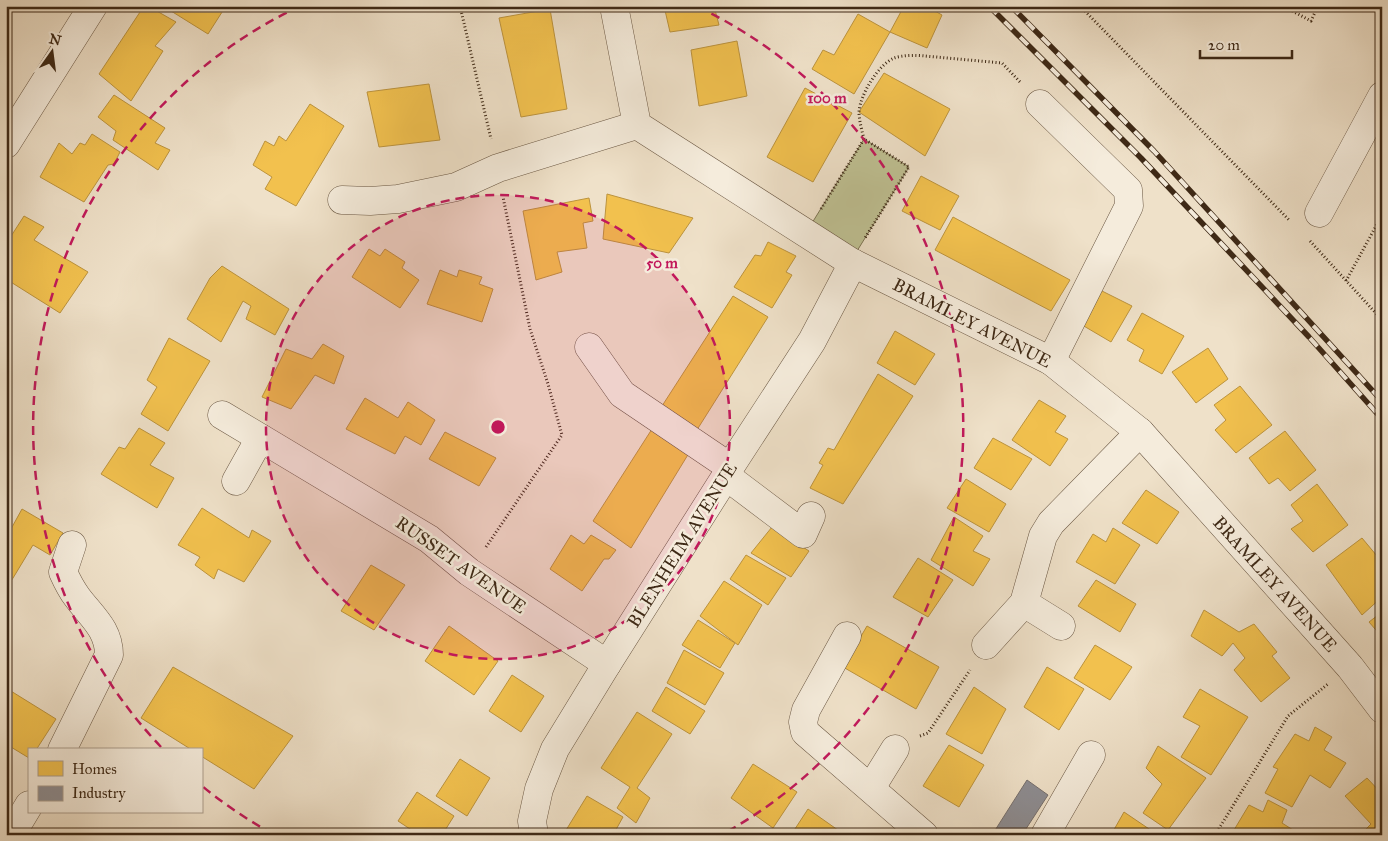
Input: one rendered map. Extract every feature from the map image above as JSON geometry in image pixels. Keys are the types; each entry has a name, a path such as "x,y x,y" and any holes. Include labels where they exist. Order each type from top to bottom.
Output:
{"street":[{"path":"6,144 94,6"},
{"path":"342,200 370,201 398,198 456,186 498,168 637,124 614,6"},
{"path":"1307,220 1382,96"},
{"path":"1040,104 1128,190 1129,206 1050,361"},
{"name":"BRAMLEY AVENUE","path":"637,124 852,262 1050,361 1140,432 1350,667 1382,709"},
{"name":"BLENHEIM AVENUE","path":"534,835 532,821 539,789 555,749 728,471 812,341 852,262"},
{"path":"588,347 622,394 728,471 803,534 811,516"},
{"name":"RUSSET AVENUE","path":"222,415 429,539 469,572 607,664"},
{"path":"986,645 1024,603 1043,536 1051,524 1140,432"},
{"path":"236,481 260,438"},
{"path":"63,748 108,655 109,644 95,616 77,598 63,572 72,545"},
{"path":"1024,603 1061,626"},
{"path":"847,636 806,710 803,722 805,732 924,835"},
{"path":"871,788 895,749"},
{"path":"1045,835 1091,755"},
{"path":"11,835 28,807"}],"path":[{"path":"460,6 498,168 530,329 562,435 469,572"},
{"path":"1080,6 1307,220"},
{"path":"1283,6 1310,21 1318,6"},
{"path":"806,233 864,139 859,112 865,92 875,74 894,58 925,56 1002,63 1040,104"},
{"path":"852,262 909,167 864,139"},
{"path":"1346,281 1382,215"},
{"path":"1309,240 1382,320"},
{"path":"895,749 928,732 986,645"},
{"path":"1215,835 1288,716 1350,667"}],"green space":[{"path":"864,139 909,167 857,251 812,223"}],"building: Homes":[{"path":"144,6 148,6 176,22 155,46 163,51 131,101 99,74"},
{"path":"163,6 219,6 224,9 208,34"},
{"path":"664,6 714,6 719,25 670,32"},
{"path":"904,6 926,6 942,15 927,48 890,32"},
{"path":"550,9 567,109 521,117 499,18"},
{"path":"858,14 890,32 854,94 812,69 823,50 834,55"},
{"path":"737,41 747,96 699,106 691,50"},
{"path":"884,73 950,109 925,156 859,112"},
{"path":"429,84 440,140 379,147 367,92"},
{"path":"805,88 852,113 813,182 767,157"},
{"path":"114,95 165,128 155,143 170,150 158,170 113,140 116,131 98,117"},
{"path":"310,104 344,126 296,206 265,189 272,177 253,165 265,141 274,146 279,136 286,141"},
{"path":"92,134 120,152 114,164 108,165 84,202 40,177 59,143 72,154 80,143 85,145"},
{"path":"921,176 959,196 940,230 902,211"},
{"path":"607,194 693,218 669,253 603,239"},
{"path":"589,198 593,221 583,223 587,248 557,252 562,272 536,280 523,211"},
{"path":"24,216 44,227 34,240 88,272 60,313 6,279 6,244"},
{"path":"953,217 1070,280 1051,311 935,250"},
{"path":"768,242 796,256 786,272 792,275 772,308 734,287 755,255 761,256"},
{"path":"369,249 380,256 385,249 405,262 402,268 419,280 400,308 352,277"},
{"path":"222,266 289,309 275,335 246,319 251,306 243,301 221,342 187,319 210,278"},
{"path":"440,270 457,277 459,270 482,277 479,284 493,289 482,322 427,304"},
{"path":"1096,288 1132,306 1111,342 1077,322"},
{"path":"733,296 768,317 695,433 662,406"},
{"path":"1142,313 1184,336 1162,374 1139,361 1144,350 1127,340"},
{"path":"895,331 935,354 915,385 877,363"},
{"path":"169,338 210,361 168,431 141,414 157,387 147,380"},
{"path":"323,344 344,356 334,384 315,375 291,409 262,397 286,349 312,359"},
{"path":"1208,348 1228,379 1196,403 1172,372"},
{"path":"878,374 913,396 843,504 810,488 823,465 819,463 828,448 834,450"},
{"path":"1240,386 1272,425 1236,453 1215,430 1226,420 1214,405"},
{"path":"365,398 398,418 408,402 435,420 421,445 405,436 395,454 346,429"},
{"path":"1039,400 1066,416 1055,432 1068,439 1050,466 1012,440"},
{"path":"139,428 165,443 150,465 174,478 157,508 101,474 119,447 125,449"},
{"path":"652,429 689,453 631,548 593,521"},
{"path":"1285,431 1316,470 1290,491 1278,478 1269,484 1249,458"},
{"path":"445,432 496,458 479,486 429,459"},
{"path":"993,438 1032,459 1011,490 974,468"},
{"path":"966,479 1006,504 989,532 947,508"},
{"path":"1317,484 1348,525 1313,552 1291,529 1303,521 1291,505"},
{"path":"1146,490 1179,512 1157,544 1122,523"},
{"path":"202,508 249,538 252,530 271,541 244,582 218,569 214,579 195,565 200,557 178,545"},
{"path":"22,509 63,533 50,555 33,545 10,583 6,581 6,538"},
{"path":"954,517 983,536 973,551 990,559 973,586 931,560"},
{"path":"772,527 809,551 791,577 751,553"},
{"path":"1113,528 1140,545 1115,584 1076,562 1093,534 1106,542"},
{"path":"571,535 584,544 591,535 616,550 609,559 604,559 582,591 550,569"},
{"path":"1362,538 1382,562 1382,597 1362,615 1326,565"},
{"path":"746,555 786,578 768,605 730,579"},
{"path":"918,558 953,580 928,617 893,597"},
{"path":"371,565 405,585 374,630 341,611"},
{"path":"1096,580 1136,604 1120,632 1078,606"},
{"path":"724,581 762,605 738,645 700,616"},
{"path":"1204,610 1239,632 1254,624 1277,652 1272,656 1290,678 1261,702 1234,670 1245,658 1233,643 1222,656 1191,636"},
{"path":"1382,612 1382,637 1369,622"},
{"path":"698,620 735,643 720,668 682,645"},
{"path":"449,626 498,661 474,695 425,661"},
{"path":"867,626 939,667 916,709 843,667"},
{"path":"1095,645 1132,667 1110,700 1074,678"},
{"path":"684,650 724,673 705,705 667,683"},
{"path":"173,667 293,736 254,789 202,757 202,748 189,748 141,718"},
{"path":"1047,667 1084,689 1059,730 1024,707"},
{"path":"512,675 544,696 521,732 489,711"},
{"path":"666,687 705,711 690,734 652,711"},
{"path":"974,687 1006,709 982,754 946,734"},
{"path":"6,688 56,719 37,748 28,748 28,757 6,744"},
{"path":"1200,689 1248,717 1211,775 1181,757 1200,726 1183,717"},
{"path":"637,712 672,734 637,788 650,798 636,823 617,808 630,787 601,768"},
{"path":"1315,727 1332,737 1324,750 1346,763 1330,788 1310,775 1292,807 1265,793 1278,769 1273,767 1295,734 1309,741"},
{"path":"949,745 984,765 959,807 923,786"},
{"path":"1158,746 1206,778 1168,830 1143,813 1162,784 1146,768"},
{"path":"460,759 490,778 467,816 436,796"},
{"path":"753,764 797,792 773,828 731,798"},
{"path":"1367,778 1382,794 1382,835 1360,835 1371,824 1345,796"},
{"path":"417,792 454,816 442,835 419,835 398,821"},
{"path":"587,796 623,817 613,835 563,835"},
{"path":"1268,800 1287,810 1282,823 1301,835 1231,835 1249,805 1263,812"},
{"path":"808,809 845,835 791,835"},
{"path":"1124,812 1158,835 1111,835"}],"building: Industry":[{"path":"1027,780 1048,795 1022,835 992,835"}],"railway":[{"path":"989,6 1141,158 1309,337 1382,419"},
{"path":"1011,6 1154,151 1382,401"}]}
